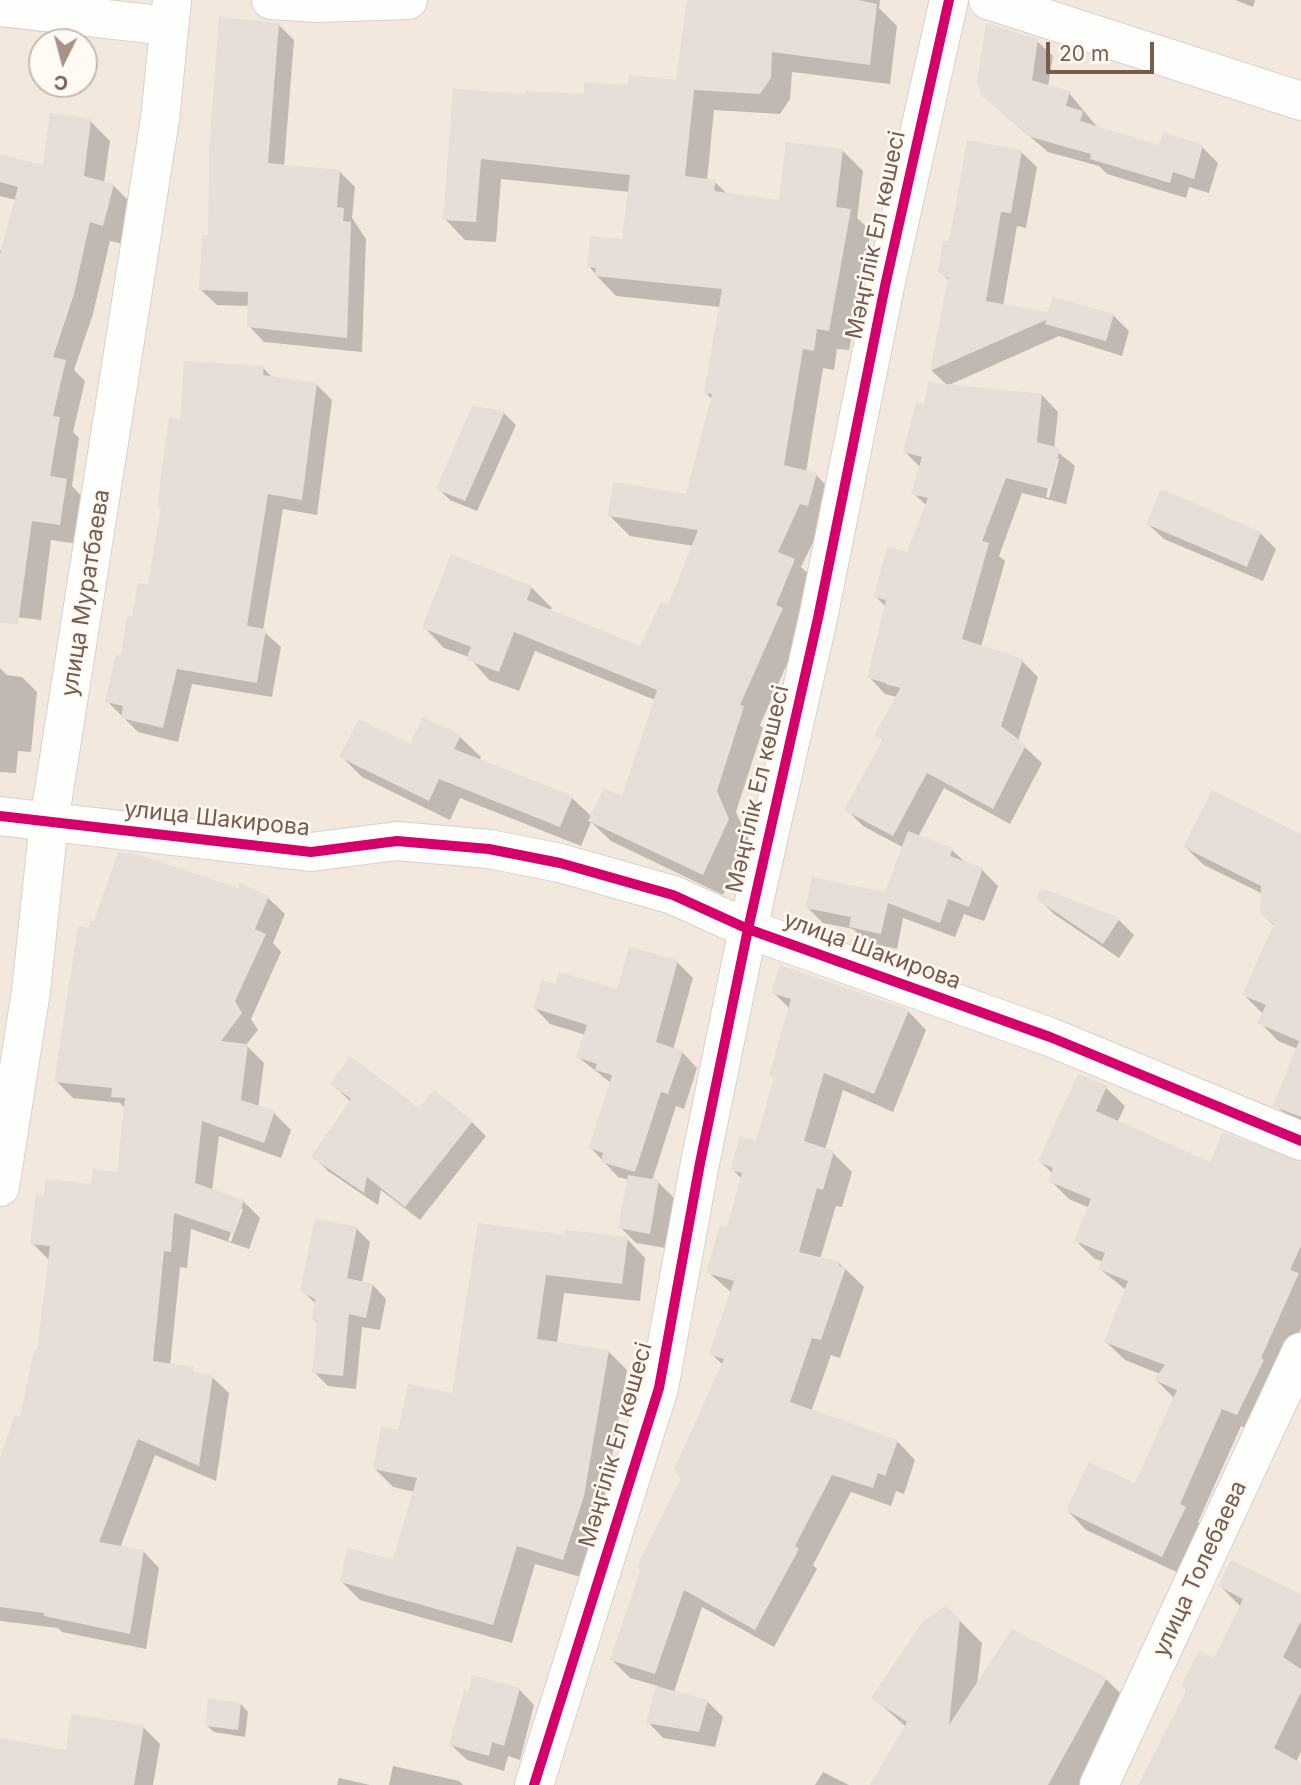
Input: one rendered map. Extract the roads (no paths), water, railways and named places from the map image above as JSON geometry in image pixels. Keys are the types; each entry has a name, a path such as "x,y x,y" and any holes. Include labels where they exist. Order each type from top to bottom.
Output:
{"street":[{"path":"271,0 318,3 408,0"},
{"name":"Мәңгілік Ел көшесі","path":"534,1785 659,1388 700,1163 748,929 818,618 886,286 949,0"},
{"path":"988,0 1301,101"},
{"path":"0,7 170,13"},
{"name":"улица Муратбаева","path":"0,1187 16,990 49,822 160,119 170,13"},
{"name":"улица Шакирова","path":"0,816 312,852 397,841 489,849 560,863 673,895 748,929 1049,1037 1301,1141"},
{"name":"улица Толебаева","path":"1099,1785 1301,1352"}]}
